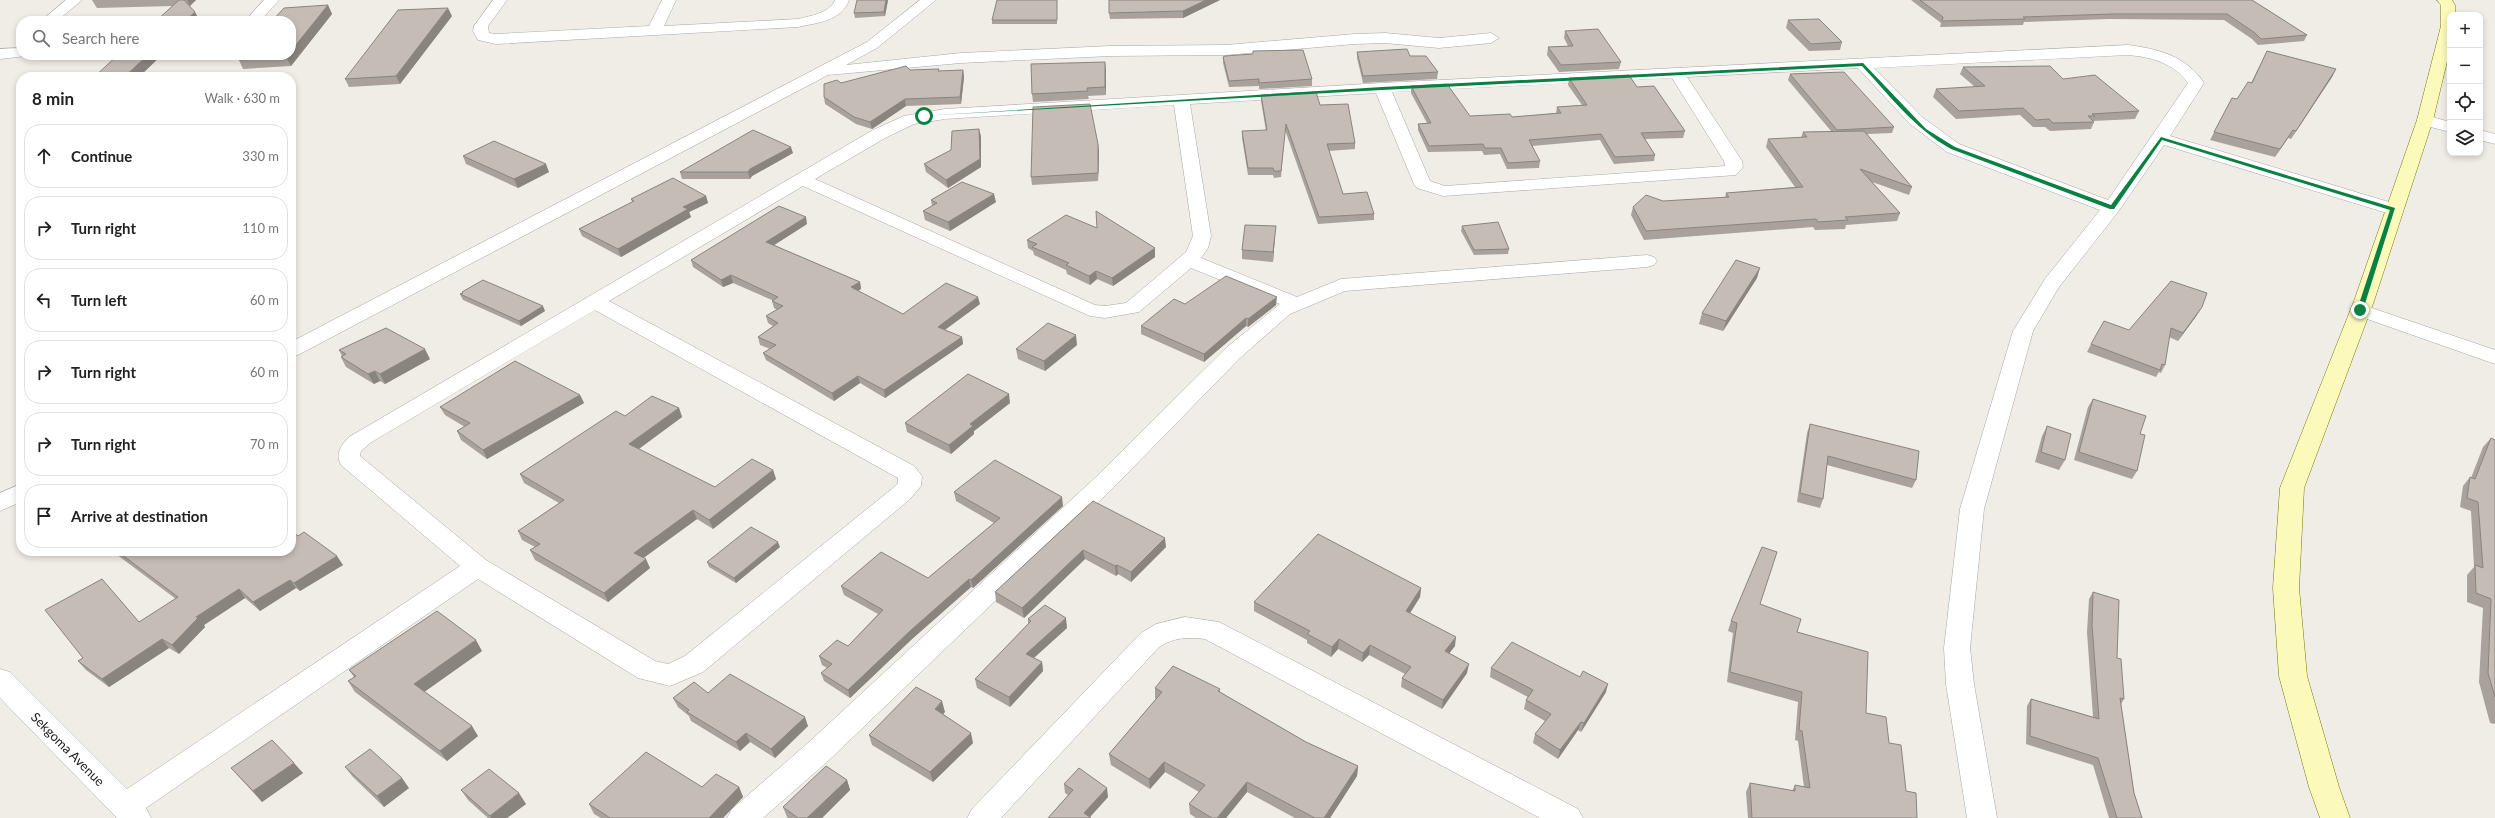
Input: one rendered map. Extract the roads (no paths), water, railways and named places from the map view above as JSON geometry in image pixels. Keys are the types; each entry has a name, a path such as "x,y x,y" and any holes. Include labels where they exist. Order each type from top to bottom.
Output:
{"street":[{"path":"54,16 75,0"},
{"path":"257,16 272,0"},
{"path":"500,0 481,26 483,37 496,39 654,32 805,22 824,17 840,6 842,0"},
{"path":"654,32 669,0"},
{"path":"296,347 872,44 929,0"},
{"path":"2335,818 2324,787 2293,676 2286,588 2292,488 2360,310 2425,120 2448,26 2448,5 2444,0"},
{"path":"819,73 896,63 961,58 1110,51 1226,50 1288,46 1355,38 1385,38 1439,43 1491,38"},
{"path":"594,301 906,472 910,476 909,486 694,664 670,675 648,670 477,567 349,459 348,454 351,448 362,438 594,301 802,179 900,123 924,116 1382,88 1863,65 2128,50 2151,53 2183,67 2196,84 2161,138 2112,208 2033,309 2023,331 1972,509 1957,648 1960,684 1982,818"},
{"path":"1863,65 1924,130 1953,148 2112,208"},
{"path":"1382,88 1423,184 1437,190 1459,190 1730,171 1734,167 1733,161 1678,74"},
{"path":"802,179 1090,310 1105,312 1132,308 1188,260 1199,248 1202,236 1181,101"},
{"path":"2425,120 2447,126"},
{"path":"2483,136 2495,139"},
{"path":"2161,138 2393,210"},
{"path":"1188,260 1297,304"},
{"path":"742,818 818,752 1104,483 1233,353 1283,310 1341,285 1647,261"},
{"path":"2360,310 2495,356"},
{"path":"0,503 16,495"},
{"path":"130,812 477,567"},
{"path":"982,818 1150,640 1163,631 1175,627 1210,629 1568,818"},
{"name":"Sekgoma Avenue","path":"0,680 130,812"}]}
